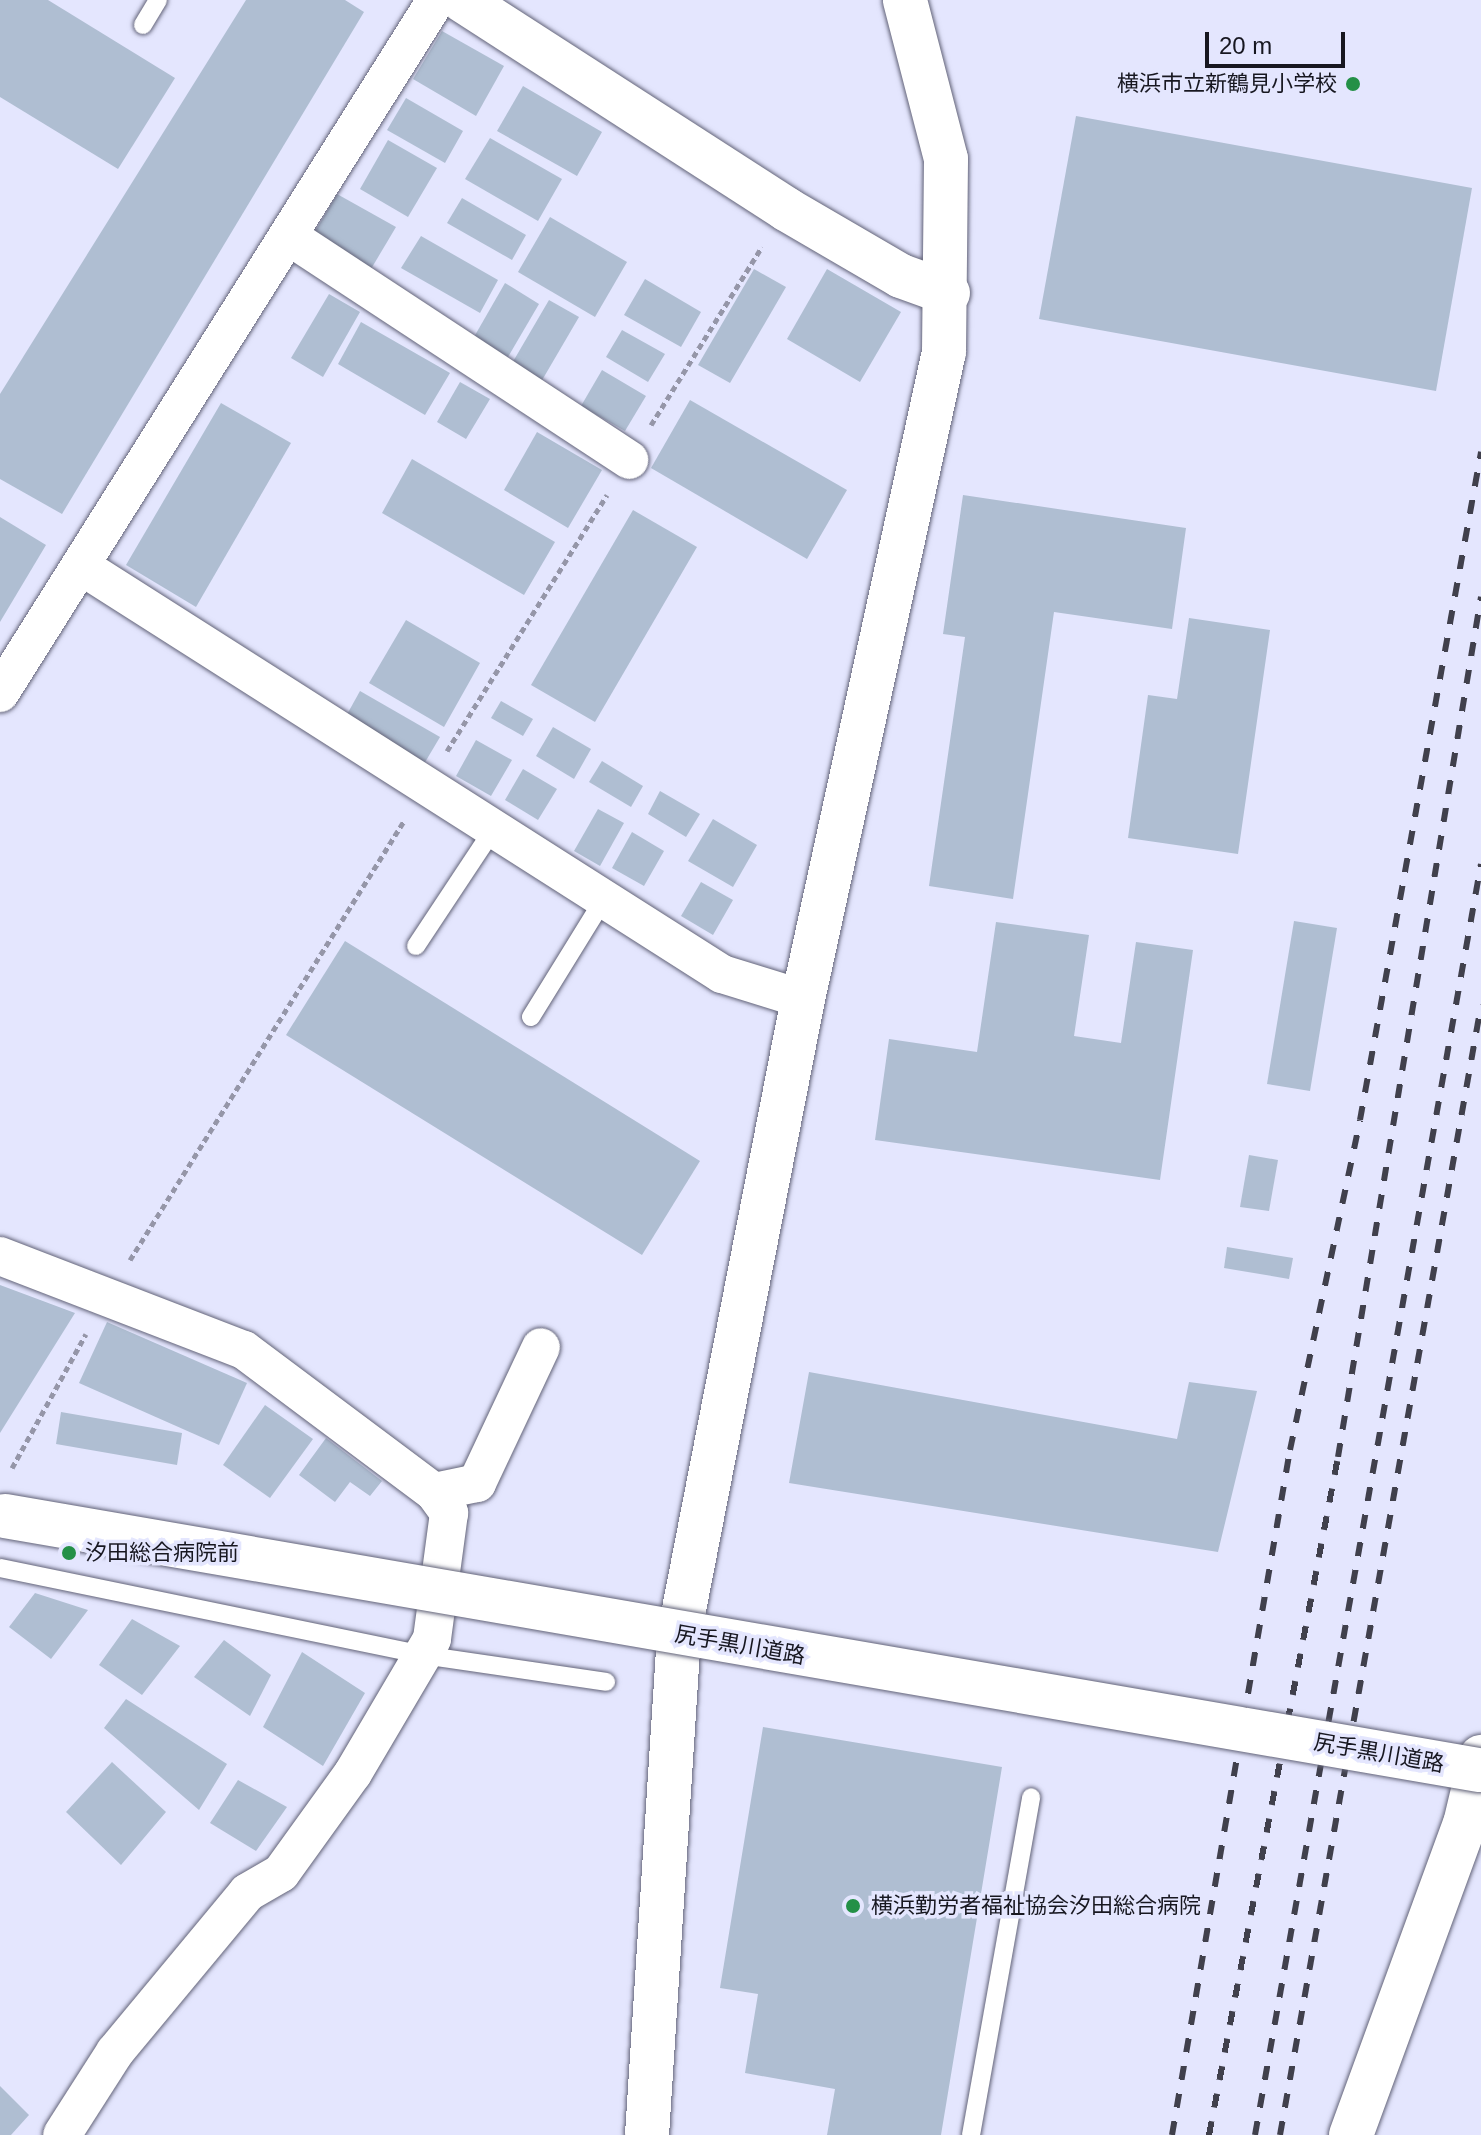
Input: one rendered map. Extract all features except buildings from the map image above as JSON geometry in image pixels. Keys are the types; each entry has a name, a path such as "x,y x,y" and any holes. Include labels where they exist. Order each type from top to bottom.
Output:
{"street":[{"path":"0,693 290,237 436,0"},
{"path":"462,0 786,209 901,276 948,293"},
{"path":"647,2135 661,1861 679,1635 724,1391 803,999 944,352 948,293 946,159 905,0"},
{"path":"290,237 629,460"},
{"path":"81,566 492,831 605,897 722,974 803,999"},
{"path":"0,1256 244,1350 434,1492 449,1513 432,1639 353,1773 281,1873 247,1893 115,2052 62,2135"},
{"path":"434,1492 477,1483 541,1347"},
{"name":"尻手黒川道路","path":"2,1515 679,1635 1480,1766"},
{"path":"1351,2135 1480,1766"}],"lane":[{"path":"143,25 158,0"},
{"path":"416,946 492,831"},
{"path":"531,1017 605,897"},
{"path":"0,1568 422,1655 606,1682"},
{"path":"971,2135 1031,1797"}],"path":[{"path":"12,1468 35,1423"}],"railway":[{"path":"1172,2135 1290,1450 1360,1120 1481,452"},
{"path":"1209,2135 1338,1457 1481,597"},
{"path":"1255,2135 1481,864"},
{"path":"1280,2135 1481,1005"}],"place":[{"name":"横浜市立新鶴見小学校","path":"1353,84"},
{"name":"汐田総合病院前","path":"69,1553"},
{"name":"横浜勤労者福祉協会汐田総合病院","path":"853,1906"}]}
